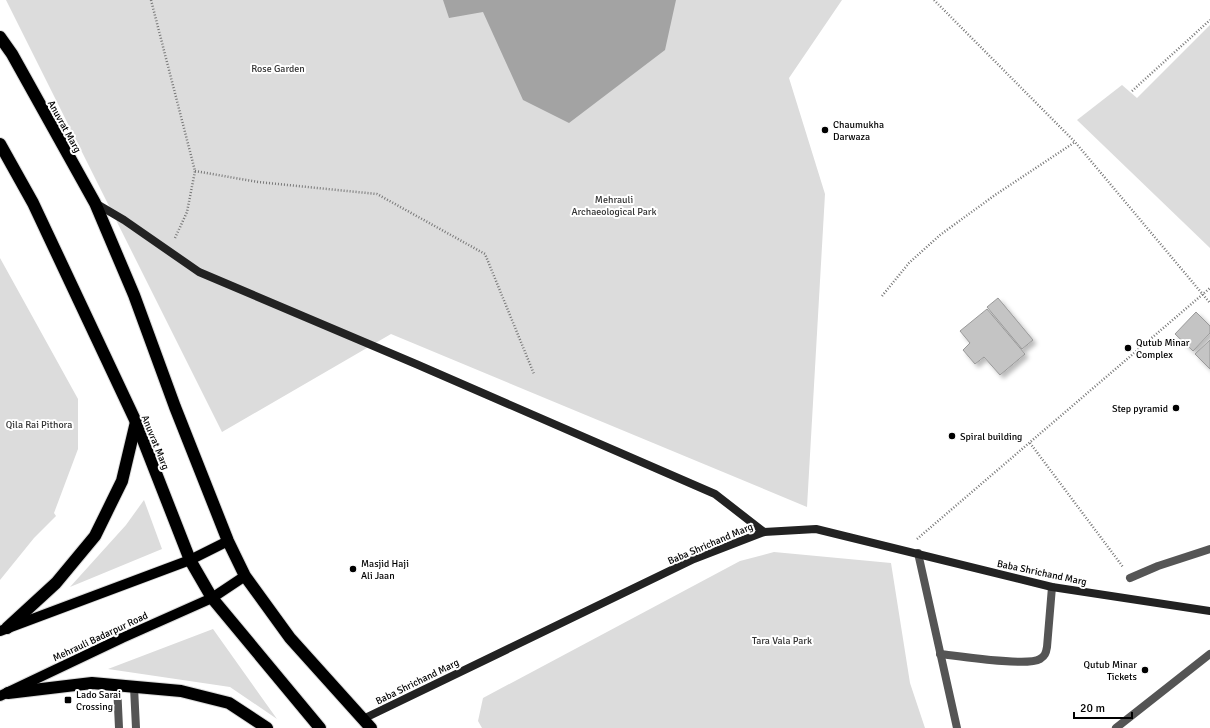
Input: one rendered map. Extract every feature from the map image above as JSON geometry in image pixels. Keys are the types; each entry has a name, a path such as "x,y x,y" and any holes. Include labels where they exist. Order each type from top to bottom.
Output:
{"highway":[{"name":"Anuvrat Marg","path":"0,37 12,54 95,203 134,295 175,407 228,541 245,576 290,638 367,724"},
{"name":"Anuvrat Marg","path":"0,144 33,203 136,422 190,560 212,598 320,728"},
{"path":"4,630 56,583 95,536 122,481 136,422"},
{"path":"4,694 92,683 181,691 228,703 267,728"}],"main road":[{"path":"4,630 190,560 228,541"},
{"name":"Mehrauli Badarpur Road","path":"4,694 122,638 212,598 245,576"}],"street":[{"path":"95,203 124,220 199,272 423,367 715,494 764,532"},
{"name":"Baba Shrichand Marg","path":"367,724 694,559 764,532 816,529 1052,587 1210,612"}],"lane":[{"path":"1130,578 1158,566 1210,549"},
{"path":"918,553 956,728"},
{"path":"940,654 1024,663 1039,660 1045,655 1047,647 1052,587"},
{"path":"1116,728 1210,654"},
{"path":"117,685 119,728"},
{"path":"134,686 136,728"}],"path":[{"path":"151,0 195,171 187,212 169,251"},
{"path":"934,0 1076,142 1210,303"},
{"path":"1132,91 1210,20"},
{"path":"882,296 909,263 940,235 995,195 1076,142"},
{"path":"195,171 258,182 376,194 485,254 534,374"},
{"path":"904,550 1210,288"},
{"path":"1030,443 1130,578"}],"green space":[{"name":"Mehrauli Archaeological Park","path":"6,0 842,0 789,78 825,194 807,507 391,334 222,432"},
{"path":"1210,25 1210,248 1077,120 1122,85 1137,98"},
{"name":"Qila Rai Pithora","path":"0,258 78,399 78,449 54,513 56,516 34,538 0,580"},
{"path":"144,500 162,549 70,587 126,525"},
{"name":"Tara Vala Park","path":"774,552 891,563 910,683 925,728 482,728 478,721 483,698 740,561"},
{"path":"213,629 277,719 230,687 108,669"}],"shaded area":[{"path":"443,0 676,0 665,50 569,123 523,100 483,12 449,18"}],"building":[{"path":"998,298 1033,340 1022,349 987,307"},
{"path":"987,309 1025,354 1000,375 984,357 975,364 963,350 970,343 960,331"},
{"path":"1196,312 1210,326 1210,333 1193,351 1175,334"},
{"path":"1210,340 1210,369 1195,354"}],"place":[{"name":"Chaumukha Darwaza","path":"825,130"},
{"name":"Qutub Minar Complex","path":"1128,348"},
{"name":"Step pyramid","path":"1176,408"},
{"name":"Spiral building","path":"952,436"},
{"name":"Masjid Haji Ali Jaan","path":"353,569"},
{"name":"Qutub Minar Tickets","path":"1145,670"},
{"name":"Lado Sarai Crossing","path":"68,700"}],"park label":[{"name":"Rose Garden","path":"278,68"}]}
